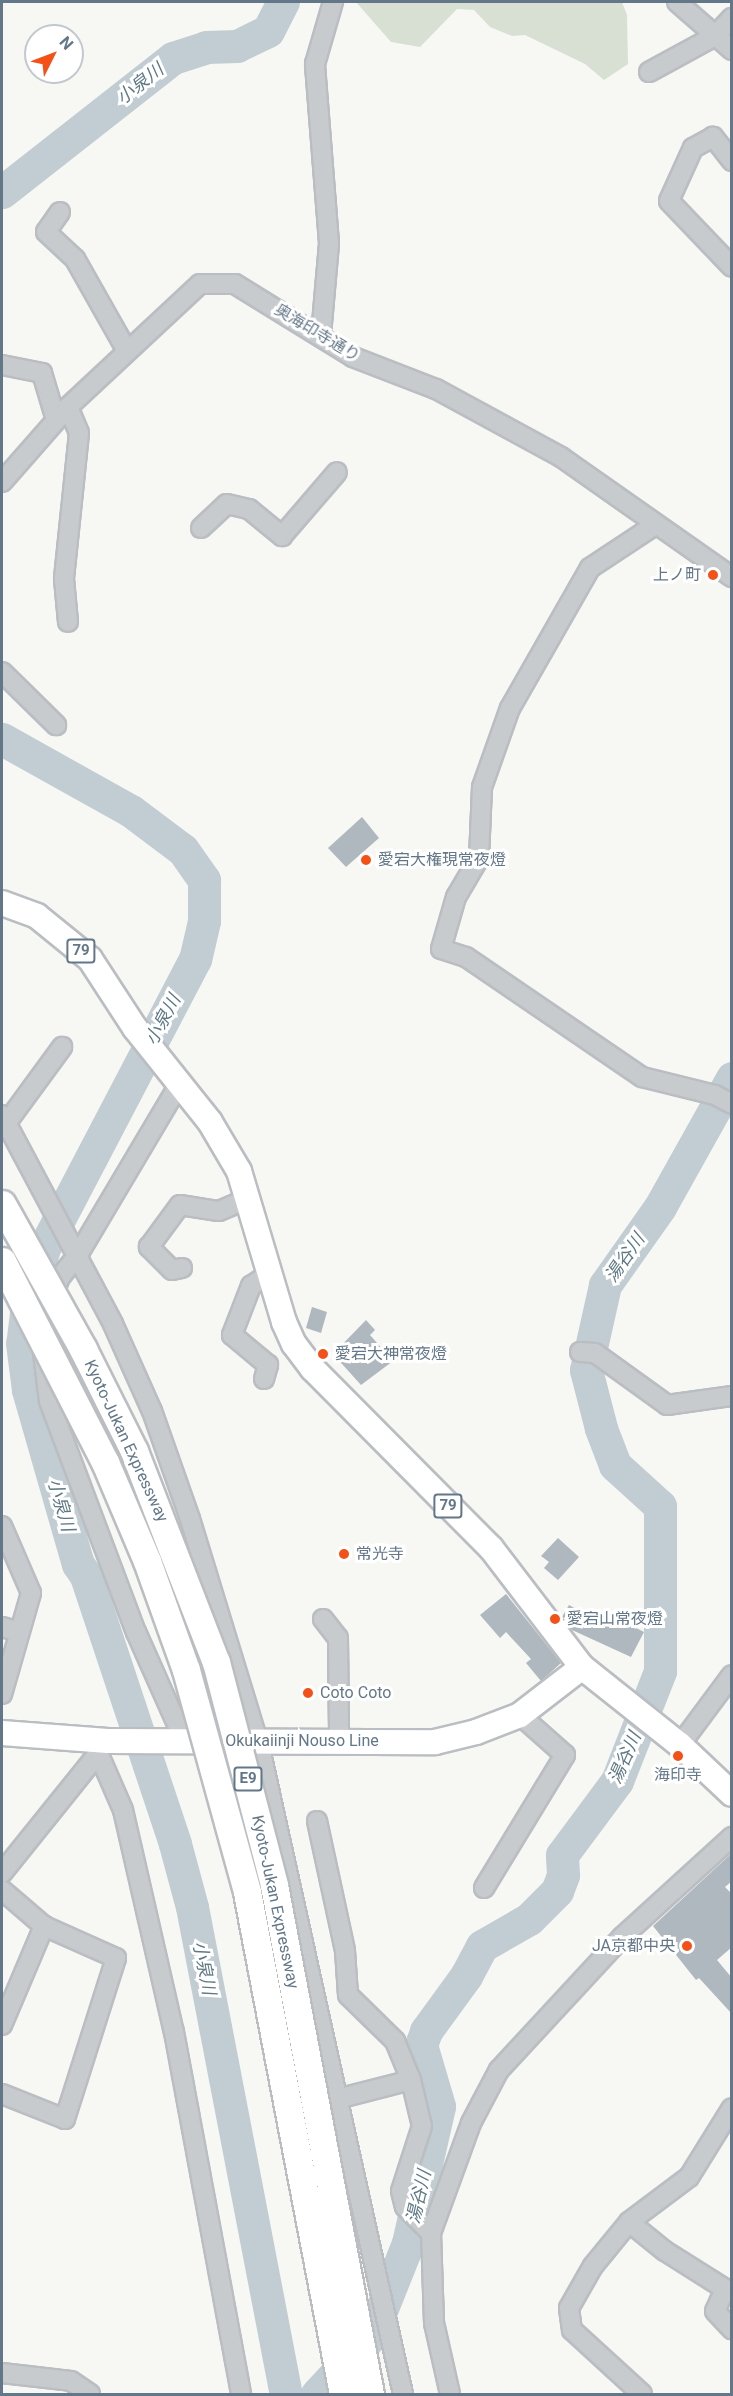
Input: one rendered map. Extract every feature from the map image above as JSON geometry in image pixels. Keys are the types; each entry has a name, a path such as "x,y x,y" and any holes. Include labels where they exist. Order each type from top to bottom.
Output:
{"highway":[{"name":"Kyoto-Jukan Expressway","path":"2,1204 83,1348 134,1451 216,1662 274,1885 370,2394"},
{"name":"Kyoto-Jukan Expressway","path":"2,1261 105,1462 147,1561 189,1681 247,1892 343,2394"}],"main road":[{"name":"79","path":"2,903 37,916 90,959 135,1028 210,1122 239,1171 249,1198 284,1322 298,1350 491,1548 582,1667 680,1745 732,1794"},
{"name":"Okukaiinji Nouso Line","path":"5,1737 99,1746 177,1740 259,1744 339,1741 435,1742 476,1732 520,1715 582,1667"}],"street":[{"path":"321,335 329,243 315,64 333,2"},
{"path":"677,2 732,50"},
{"path":"649,72 715,36 732,18"},
{"path":"732,161 713,137 693,148 669,201 732,267"},
{"path":"60,212 46,232 75,259 127,351"},
{"name":"奥海印寺通り","path":"2,482 62,414 200,284 235,284 321,335 353,357 436,389 561,457 732,577"},
{"path":"2,365 42,373 62,414 79,433 64,579 68,622"},
{"path":"201,528 227,504 249,509 282,536 337,472"},
{"path":"655,525 590,568 510,708 482,787 479,858 456,897 441,949 466,957 642,1077 726,1101"},
{"path":"2,672 56,725"},
{"path":"62,1047 3,1120 76,1252 152,1410 259,1744 393,2340 403,2394"},
{"path":"177,1740 49,1401 43,1353 47,1313 60,1277 178,1080"},
{"path":"182,1268 172,1270 149,1247 180,1206 219,1211 249,1198"},
{"path":"264,1379 268,1365 232,1335 251,1286 270,1273"},
{"path":"587,1353 667,1405 732,1396"},
{"path":"2,1529 31,1593 10,1629 2,1694"},
{"path":"323,1619 338,1638 339,1741"},
{"path":"680,1745 732,1675"},
{"path":"484,1888 565,1755 520,1715"},
{"path":"2,1873 99,1746"},
{"path":"99,1746 123,1810 174,2032 241,2394"},
{"path":"317,1821 345,1951 348,1995 395,2041 411,2080 422,2126 400,2191 418,2220 434,2322 450,2394"},
{"path":"418,2220 499,2070 622,1937 732,1837"},
{"path":"2,1890 44,1926 117,1958 65,2119 2,2094"},
{"path":"2,2025 44,1926"},
{"path":"337,2099 411,2080"},
{"path":"642,2394 572,2330 569,2308 592,2266 629,2223 689,2177 732,2108"},
{"path":"629,2223 665,2251 725,2289 715,2311 732,2329"},
{"path":"2,2373 71,2381 90,2394"}],"shaded area":[{"path":"356,2 622,2 627,15 628,64 604,80 585,64 525,35 512,36 490,27 474,10 457,9 420,47 391,42"}],"building":[{"path":"362,817 379,838 346,867 328,848"},
{"path":"312,1307 327,1312 321,1333 306,1328"},
{"path":"366,1320 375,1330 370,1335 393,1361 361,1385 333,1354"},
{"path":"558,1538 579,1557 558,1580 544,1568 549,1562 541,1556"},
{"path":"506,1594 561,1663 541,1681 526,1663 531,1659 506,1632 500,1638 480,1615"},
{"path":"569,1605 606,1625 611,1615 644,1632 631,1657 572,1630 562,1617"},
{"path":"732,1853 732,1881 725,1887 732,1894 732,1947 717,1960 732,1978 732,2014 699,1978 696,1980 653,1926"}],"waterway":[{"name":"小泉川","path":"2,192 173,58 206,47 237,46 268,31 283,2"},
{"name":"小泉川","path":"2,739 131,811 183,850 204,880 204,921 195,959 44,1248 27,1305 22,1343 28,1390 78,1564 86,1576 175,1844 192,1907 286,2394"},
{"name":"湯谷川","path":"317,2394 371,2336 408,2243 439,2106 421,2045 426,2031 466,1976 482,1946 529,1919 557,1891 563,1875 562,1855 617,1781 660,1671 660,1506 615,1465 601,1428 586,1370 605,1285 660,1207 732,1078"}],"place":[{"name":"上ノ町","path":"713,575"},
{"name":"愛宕大権現常夜燈","path":"366,860"},
{"name":"愛宕大神常夜燈","path":"323,1354"},
{"name":"常光寺","path":"344,1554"},
{"name":"愛宕山常夜燈","path":"555,1619"},
{"name":"Coto Coto","path":"308,1693"},
{"name":"海印寺","path":"678,1756"},
{"name":"JA京都中央","path":"687,1946"}]}
